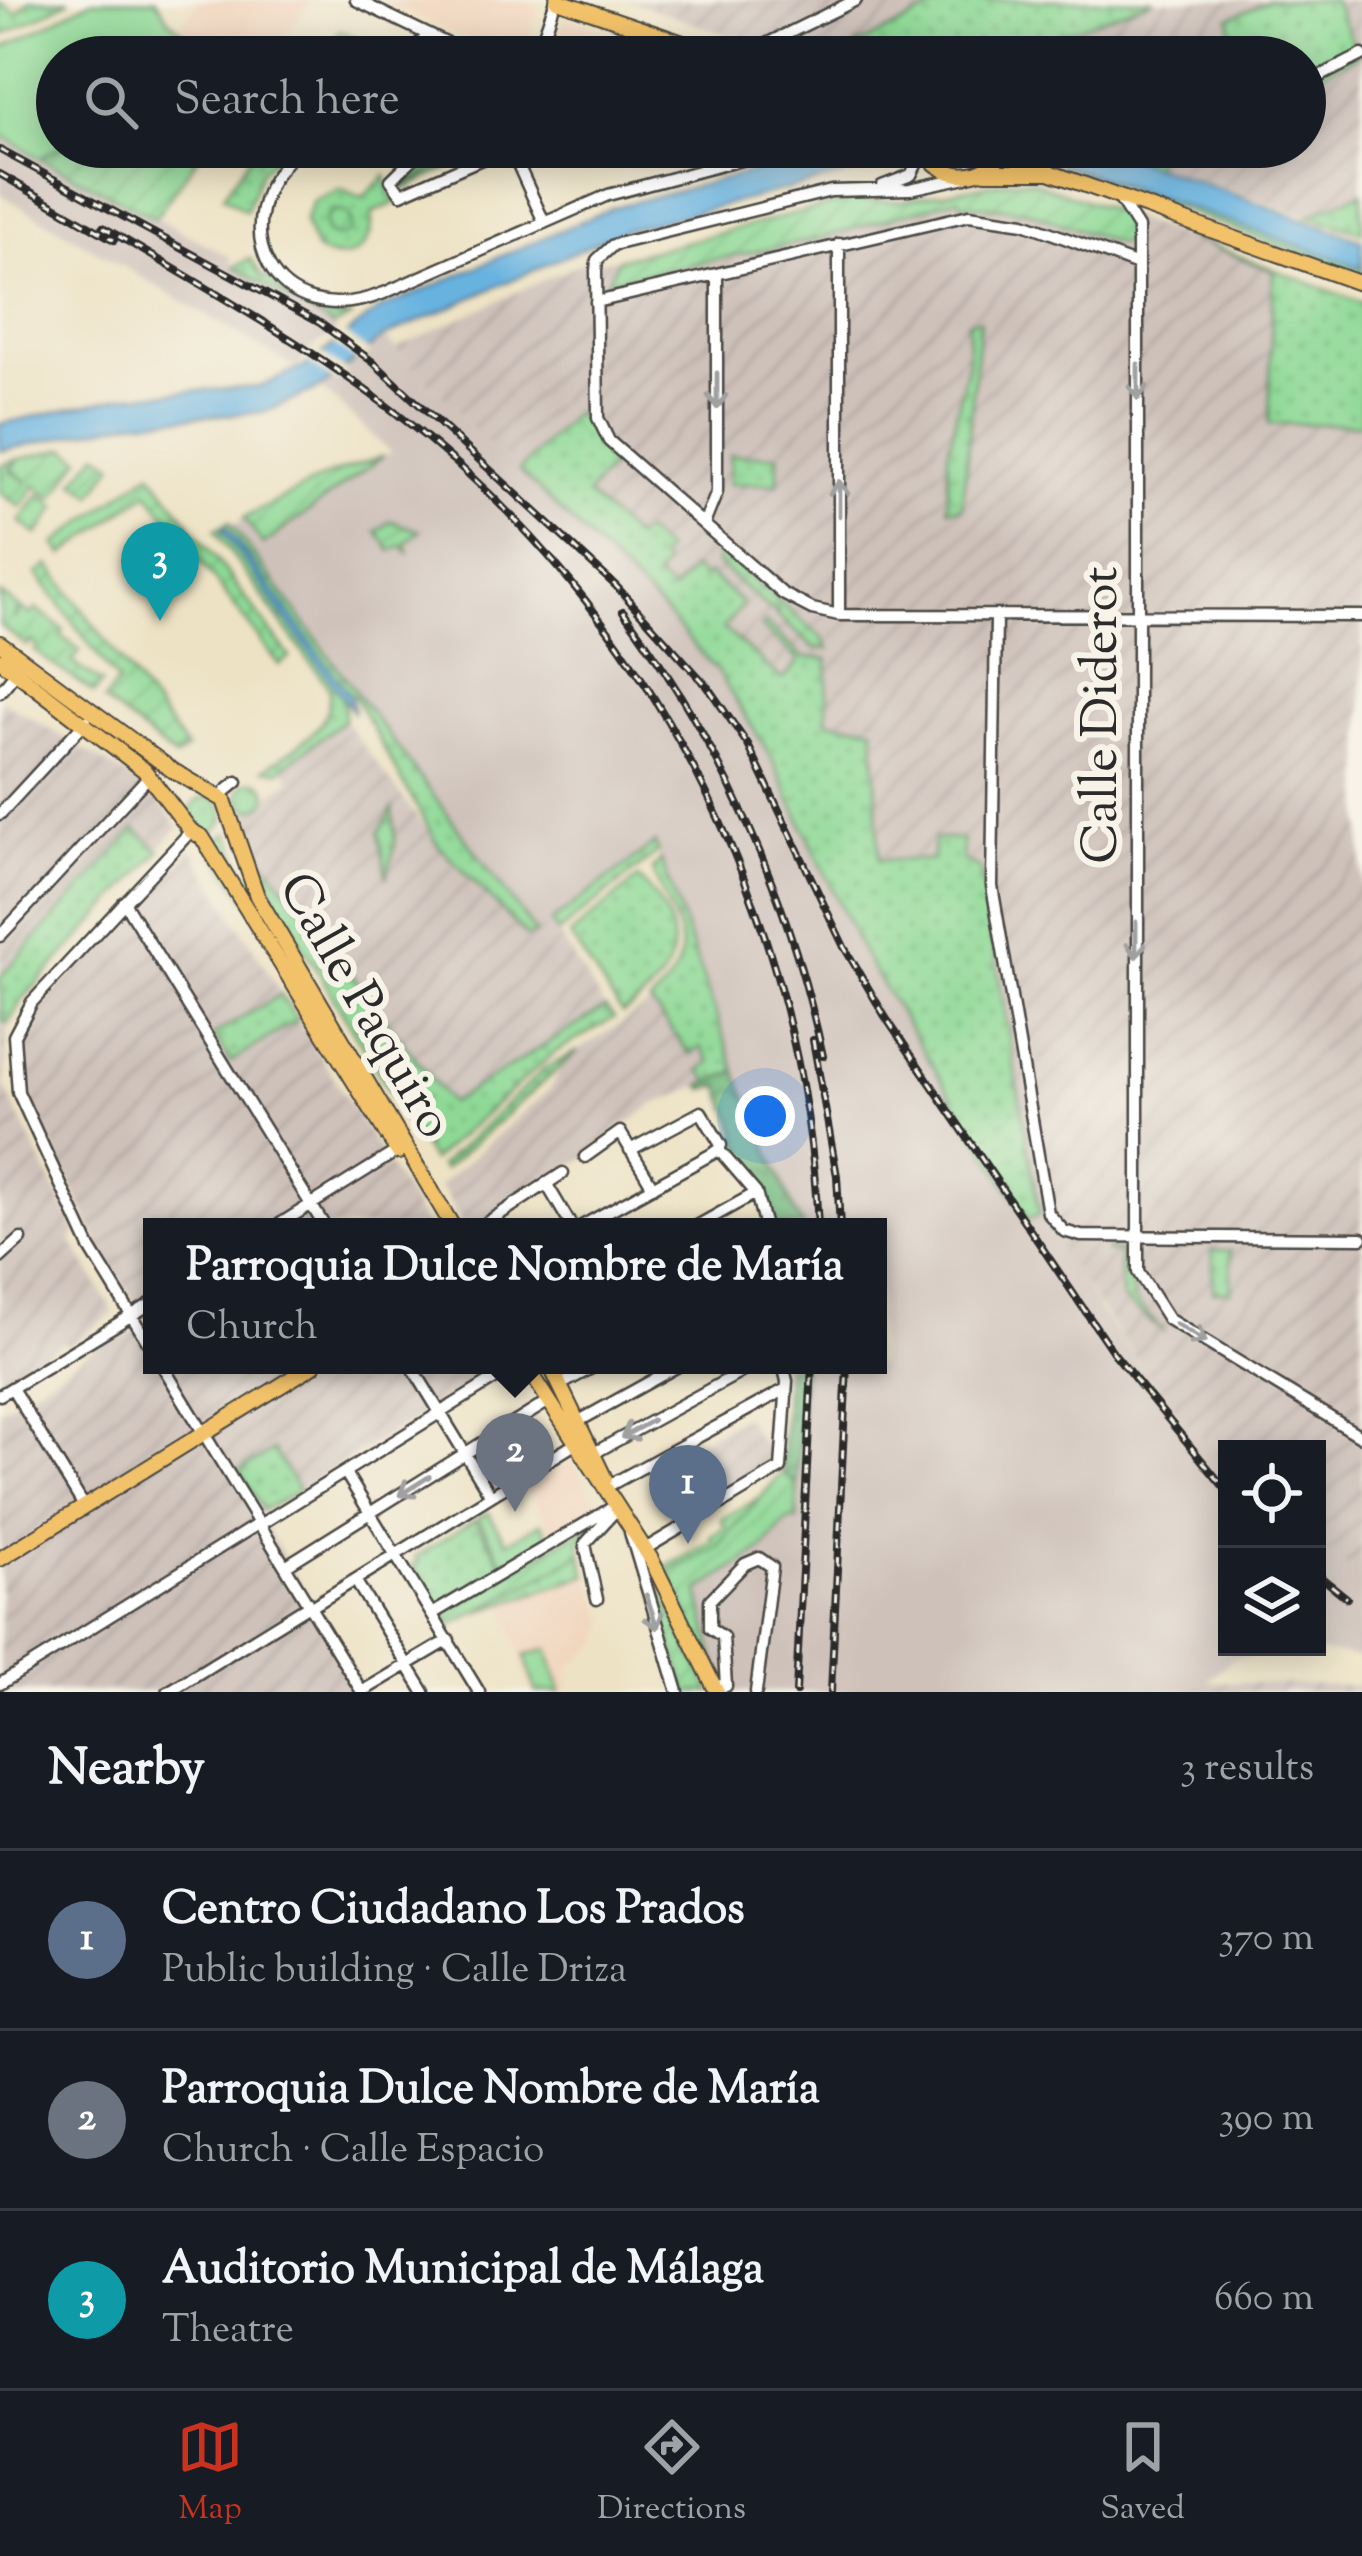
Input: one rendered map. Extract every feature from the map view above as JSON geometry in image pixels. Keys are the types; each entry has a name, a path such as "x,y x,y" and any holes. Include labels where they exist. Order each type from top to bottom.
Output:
{"main road":[{"path":"556,0 662,36"},
{"path":"586,0 691,36"},
{"path":"944,168 950,173 1049,172"},
{"path":"977,173 984,168"},
{"path":"1043,168 1362,284"},
{"path":"0,643 214,794"},
{"name":"Calle Paquiro","path":"0,660 86,721 149,776 192,829 437,1218"},
{"path":"214,794 189,800 192,829 218,835 230,815"},
{"name":"Calle Paquiro","path":"214,794 230,815 257,896 448,1218"},
{"path":"0,1559 299,1374"},
{"path":"529,1374 645,1549 719,1688"},
{"path":"556,1374 617,1509"},
{"path":"547,1398 554,1382 563,1386"},
{"path":"561,1421 577,1416"}],"street":[{"path":"356,0 428,36"},
{"path":"543,36 556,0"},
{"path":"782,36 856,0"},
{"path":"1326,73 1362,55"},
{"path":"280,168 272,176 259,215 259,239 278,279 314,300 365,300 608,195 704,168"},
{"path":"403,168 391,180 401,194 461,168"},
{"path":"519,168 544,222"},
{"path":"873,188 911,176 916,168"},
{"path":"977,173 910,189 832,191 613,245 597,260 602,430 783,594 812,610 839,615 996,618 1362,616"},
{"name":"Calle Diderot","path":"1119,198 1138,228 1135,1239 1144,1288 1168,1319 1361,1437"},
{"path":"596,302 949,217 988,215 1024,223 1138,265"},
{"path":"839,244 839,615"},
{"path":"704,524 716,492 717,274"},
{"path":"996,618 992,886 1048,1213 1064,1231 1081,1236 1362,1238"},
{"path":"0,692 16,671"},
{"path":"0,814 86,721"},
{"path":"0,936 149,776"},
{"path":"214,794 237,782"},
{"path":"143,1334 90,1248 6,1077 14,1036 32,1002 192,829"},
{"path":"124,902 319,1218"},
{"path":"0,1026 14,1036"},
{"path":"593,1218 722,1145 701,1112 631,1150"},
{"path":"585,1157 620,1132 653,1187"},
{"path":"719,1150 756,1193 763,1218"},
{"path":"290,1218 397,1151"},
{"path":"494,1218 563,1173"},
{"path":"546,1183 570,1218"},
{"path":"711,1218 756,1193"},
{"path":"1,1254 21,1238"},
{"path":"84,1506 6,1392 143,1308"},
{"path":"167,1374 237,1488 247,1493 362,1690 449,1640"},
{"path":"417,1374 491,1496"},
{"path":"0,1684 507,1374"},
{"path":"563,1386 582,1374"},
{"path":"577,1416 662,1374"},
{"path":"594,1454 738,1374"},
{"path":"645,1549 763,1483 781,1468 784,1374"},
{"path":"608,1486 786,1389"},
{"path":"290,1563 547,1398"},
{"path":"168,1692 575,1444"},
{"path":"345,1472 479,1692"},
{"path":"597,1599 588,1539 617,1509"},
{"path":"432,1614 617,1509"},
{"path":"261,1523 312,1605"},
{"path":"630,1532 678,1692"},
{"path":"752,1559 772,1567 756,1691 719,1688 723,1637 710,1628 710,1600 752,1559"},
{"path":"355,1580 424,1692"}],"shaded area":[{"path":"199,0 310,0 285,36 188,36 178,28"},
{"path":"378,0 518,0 539,7 529,36 461,36"},
{"path":"628,0 952,0 877,36 730,36"},
{"path":"1154,0 1362,0 1362,192 1309,216 1161,168 1326,168 1326,36 1055,36"},
{"path":"565,16 620,36 558,36"},
{"path":"0,134 36,153 36,168 64,168 232,258 230,264 339,330 313,347 296,368 0,194"},
{"path":"1012,180 1032,181 1362,303 1362,1578 1326,1552 1326,1440 1218,1440 1218,1456 1156,1387 1051,1239 1040,1215 980,868 963,862 961,839 934,860 879,861 874,727 827,722 661,609 497,449 472,432 467,420 395,348 585,261 618,259 850,200 899,201"},
{"path":"385,338 467,420 473,432 496,448 661,609 716,670 770,754 863,954 1021,1208 1040,1215 1102,1315 1156,1387 1218,1456 1218,1656 1255,1656 1232,1658 1196,1692 723,1692 668,1572 716,1548 761,1502 774,1478 797,1484 803,1374 887,1374 887,1218 798,1218 736,1071 655,844 536,933 231,526 329,475 391,453 322,389"},
{"path":"0,699 132,779 158,799 178,827 24,998 8,1023 4,1086 76,1232 71,1240 114,1312 68,1347 64,1342 0,1383"},
{"path":"344,720 452,863 527,936 551,922 605,1008 413,1127 279,906 246,827 249,808 291,780 282,767"},
{"path":"192,849 420,1218 143,1218 143,1317 101,1249 27,1092 24,1040 38,1011"},
{"path":"654,1002 690,1053 701,1046 711,1062 701,1070 710,1082 652,1105 583,1158 491,1218 460,1218 439,1186 551,1088 565,1059"},
{"path":"143,1326 143,1374 486,1374 258,1515 366,1692 0,1692 0,1410 115,1335 130,1334"},
{"path":"744,1416 760,1442 779,1433 777,1466 699,1509 672,1456"},
{"path":"572,1461 602,1510 556,1537 527,1488"},
{"path":"1326,1552 1362,1578 1362,1658 1326,1653"},
{"path":"589,1575 607,1622 599,1644 570,1668 568,1692 532,1692 504,1600"},
{"path":"1205,1681 1362,1686 1362,1692 1196,1692"}],"green space":[{"path":"30,0 70,0 0,37 0,3 17,13"},
{"path":"92,0 156,0 188,36 36,36 36,156 0,134 0,50"},
{"path":"952,0 1154,0 1055,36 878,36"},
{"path":"1269,0 1333,0 1358,54 1326,71 1326,36 1232,36 1230,18"},
{"path":"59,168 190,168 155,218"},
{"path":"242,168 264,168 246,211 223,196"},
{"path":"409,168 449,168 403,190 396,179"},
{"path":"432,168 446,168 398,189"},
{"path":"1066,168 1077,168 1362,268 1362,276"},
{"path":"386,176 389,192 402,200 372,213 364,246 338,257 316,250 304,222 313,201 340,189 362,198"},
{"path":"1012,180 1032,181 1123,214 1129,222 1128,240 1117,244 1025,210 961,204 959,198 818,239 607,281 618,259 850,200 899,201"},
{"path":"1362,192 1362,232 1309,216"},
{"path":"338,211 351,224 338,237 325,224"},
{"path":"1184,235 1362,303 1362,424 1269,424 1273,271"},
{"path":"251,259 263,279 269,276 289,297 328,311 328,317 353,317 333,326 234,267"},
{"path":"980,320 962,508 948,508 948,452 968,360 968,321"},
{"path":"574,413 590,424 615,461 587,495 636,539 644,532 665,551 659,559 665,565 656,577 672,592 693,568 703,578 708,574 743,604 723,628 783,680 799,661 761,627 765,623 803,657 828,659 827,721 874,727 879,860 933,860 934,839 962,839 963,861 980,868 1040,1215 1028,1219 863,954 770,755 716,670 661,609 519,471"},
{"path":"66,448 81,458 53,499 35,486 21,507 0,493 0,466 16,460 10,470 27,482 12,469 19,459"},
{"path":"98,453 114,464 93,495 75,482"},
{"path":"730,455 778,455 778,484 729,484"},
{"path":"384,456 263,545 244,518 329,475"},
{"path":"151,472 290,657 279,665 148,492 64,555 55,544"},
{"path":"39,494 57,507 38,535 20,522"},
{"path":"391,521 420,531 406,542 408,552 402,545 391,551 377,531"},
{"path":"229,522 536,933 527,937 439,846 354,696 344,700 344,720 279,771 265,769 319,726 329,688 215,531"},
{"path":"717,550 823,638 829,649 814,648 775,614 778,610 769,609 717,564"},
{"path":"49,565 187,749 175,758 104,701 118,682 37,574"},
{"path":"0,594 19,607 14,619 22,609 31,615 36,609 64,630 61,636 80,650 72,662 102,683 94,693 34,651 37,645 31,641 27,646 0,626"},
{"path":"253,781 263,785 267,795 263,805 253,809 243,805 239,795 243,785"},
{"path":"207,798 219,803 224,815 219,827 207,832 195,827 190,815 195,803"},
{"path":"393,809 395,843 387,878 379,832"},
{"path":"136,829 160,851 24,998 8,1023 2,1021 0,977"},
{"path":"229,833 253,896 246,899 209,843"},
{"path":"655,843 658,852 558,933 551,922"},
{"path":"256,849 450,1103 605,1008 614,1018 554,1053 431,1161 279,906"},
{"path":"661,860 736,1071 710,1082 701,1070 711,1062 701,1047 690,1054 650,1003 667,985 680,954 676,924 652,870"},
{"path":"638,878 666,916 672,951 657,984 622,1014 570,936"},
{"path":"281,994 297,1020 231,1062 214,1035"},
{"path":"578,1051 443,1170 440,1166 546,1068"},
{"path":"736,1071 798,1218 771,1218 762,1181 726,1147 740,1141 720,1085 704,1089 702,1085"},
{"path":"1107,1247 1123,1253 1135,1301 1164,1332 1122,1299 1119,1254 1107,1252"},
{"path":"1213,1250 1231,1250 1231,1291 1213,1291"},
{"path":"786,1374 803,1374 797,1485 782,1473"},
{"path":"273,1450 299,1491 263,1510 239,1471"},
{"path":"782,1473 797,1485 797,1520 787,1520 763,1549 699,1591 720,1682 668,1572 716,1548"},
{"path":"760,1498 716,1548 668,1572 666,1567 712,1541 711,1536 725,1528 721,1519"},
{"path":"488,1512 507,1542 541,1523 551,1540 506,1567 478,1518"},
{"path":"604,1516 580,1540 582,1554 451,1626 444,1611"},
{"path":"475,1520 505,1569 438,1608 412,1566 419,1562 415,1557"},
{"path":"642,1552 711,1692 687,1692"},
{"path":"582,1554 587,1575 475,1613 514,1589"},
{"path":"548,1649 561,1692 536,1692 525,1656"}],"water":[{"path":"768,168 873,168 623,230 382,338 321,388 265,412 133,421 0,451 0,424 129,395 259,387 306,366 380,309 614,207"},
{"path":"1074,168 1159,168 1362,240 1362,268"},
{"path":"226,527 350,696 354,713 222,530"}],"pier":[{"path":"338,329 371,353 358,362 326,339"},
{"path":"315,349 348,372 336,382 304,360"}],"railway":[{"path":"0,150 320,323 373,362 616,586 707,686 748,745 844,947 886,1018 1113,1352 1218,1480"},
{"path":"0,174 114,240"},
{"path":"103,227 289,339 396,413 486,491 567,578 637,672 697,774 745,881 781,993 806,1108 817,1218"},
{"path":"623,611 691,713 747,823 791,937 823,1056"},
{"path":"813,1040 837,1176 839,1218"},
{"path":"796,1692 812,1374"},
{"path":"831,1692 847,1374"},
{"path":"1326,1581 1347,1598"}],"place":[{"name":"Auditorio Municipal de Málaga","path":"160,621"},
{"name":"Parroquia Dulce Nombre de María","path":"515,1512"},
{"name":"Centro Ciudadano Los Prados","path":"688,1544"}]}
